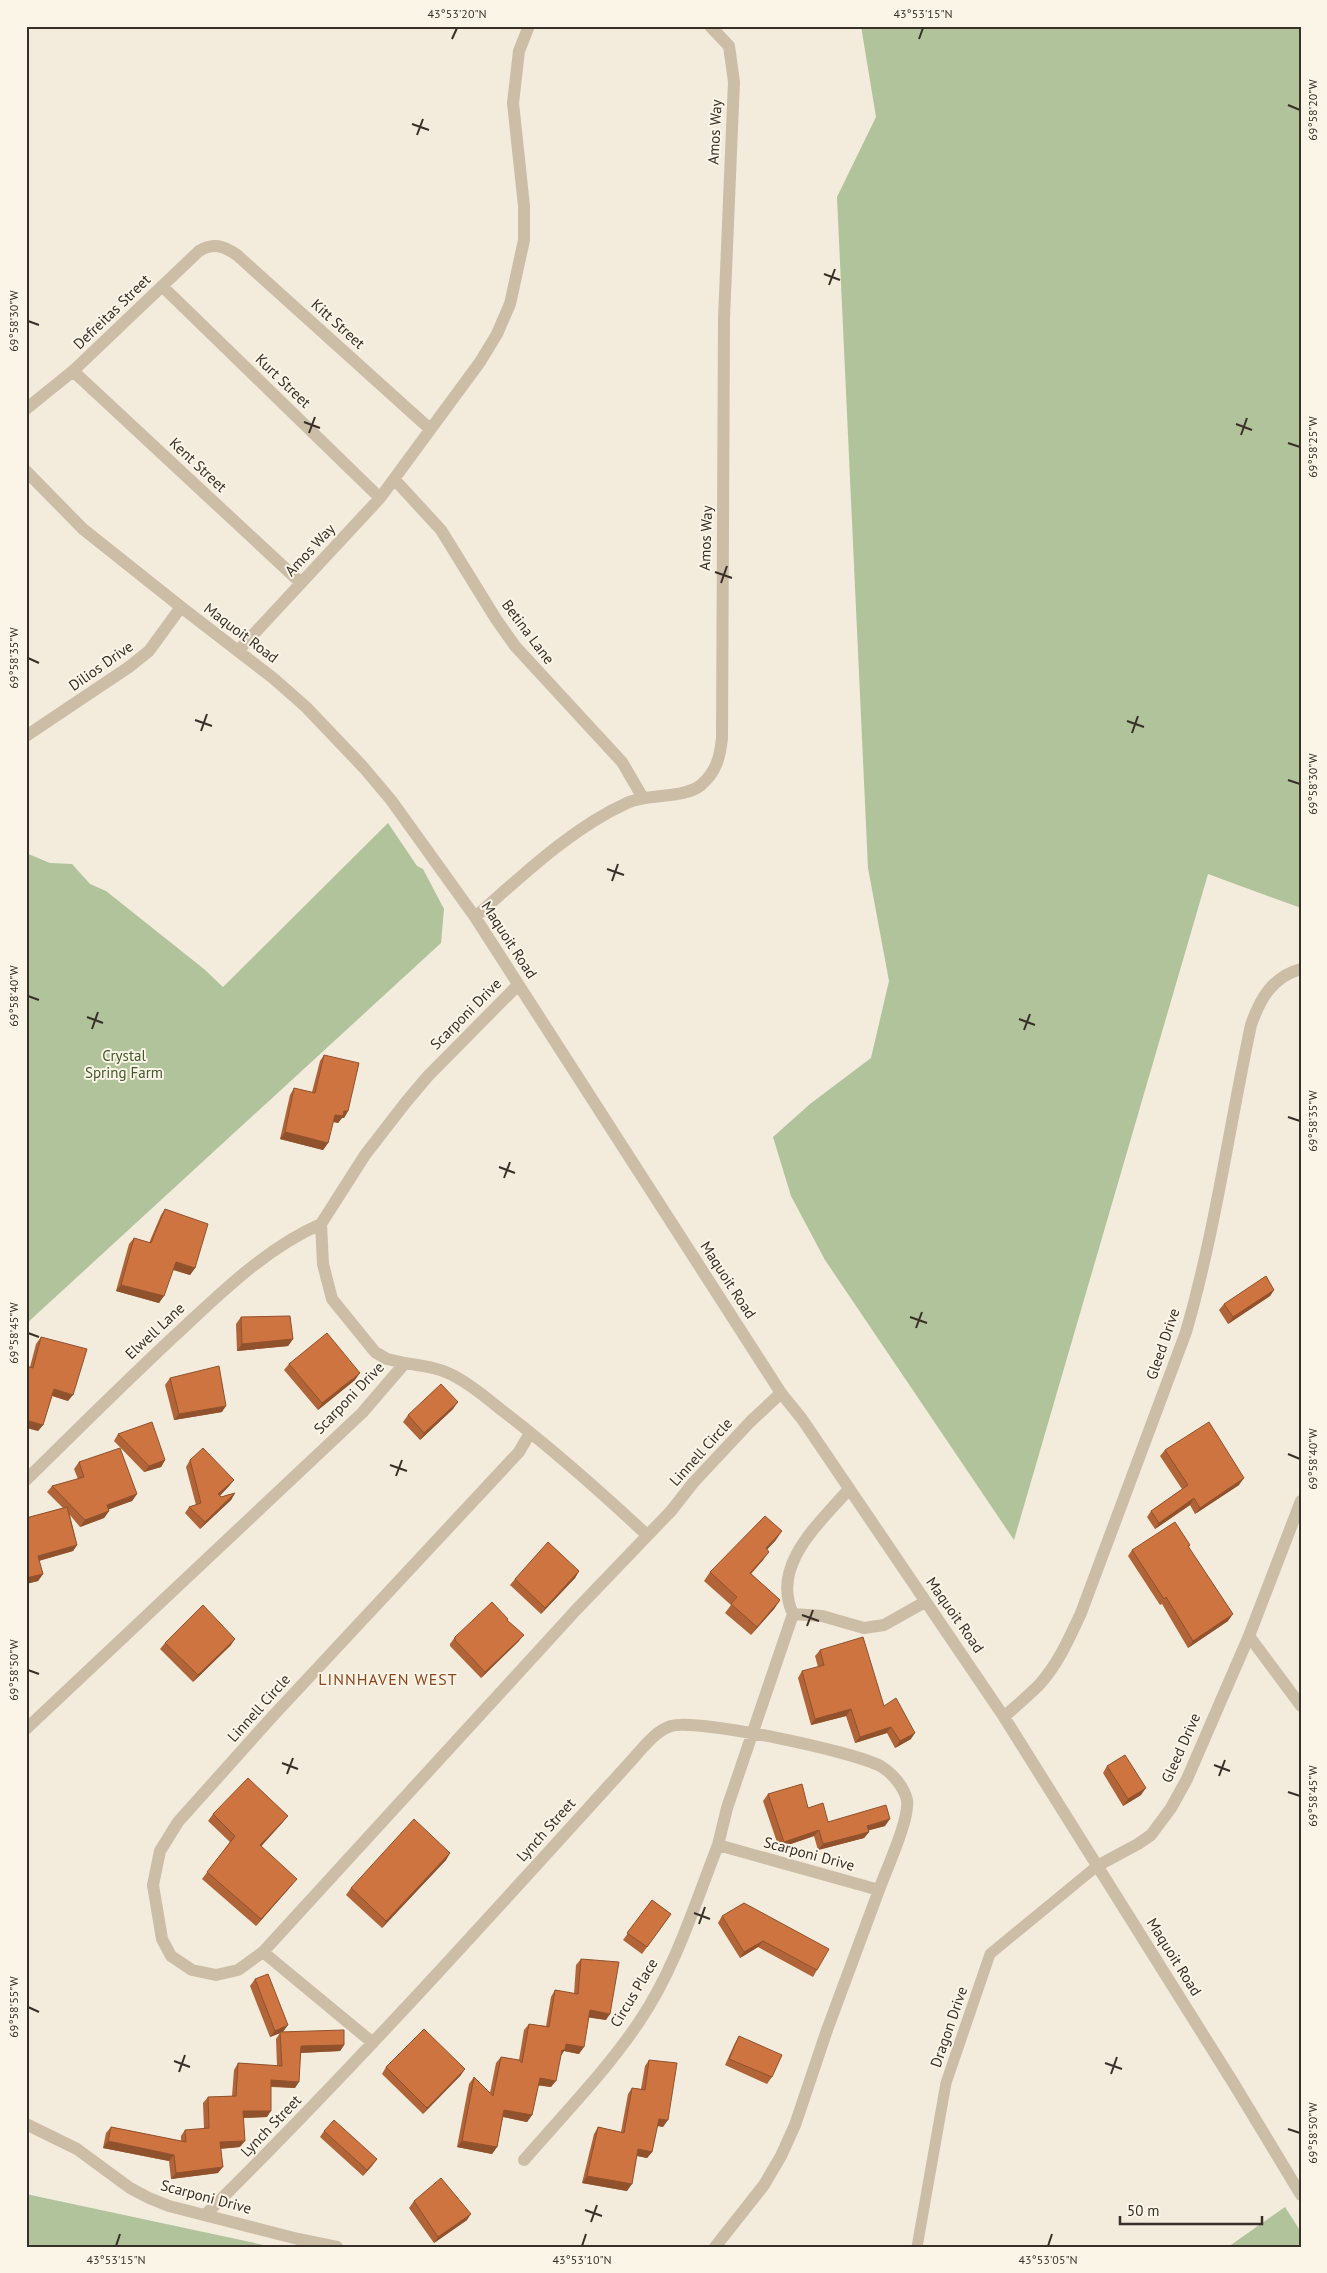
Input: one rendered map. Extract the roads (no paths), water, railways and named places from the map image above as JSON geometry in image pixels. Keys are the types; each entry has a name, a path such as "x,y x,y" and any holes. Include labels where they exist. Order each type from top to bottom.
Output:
{"street":[{"name":"Amos Way","path":"238,651 395,480 480,362 497,334 510,304 524,240 524,206 515,138 514,85 519,50 529,26"},
{"name":"Amos Way","path":"475,917 544,857 602,815 643,798 678,793 699,787 713,773 720,756 722,738 724,318 734,82 730,46 710,26"},
{"name":"Defreitas Street","path":"26,409 73,371 199,251 206,246 222,246"},
{"name":"Kitt Street","path":"222,246 237,255 430,430"},
{"name":"Kurt Street","path":"162,286 380,498"},
{"name":"Kent Street","path":"73,371 301,583"},
{"name":"Maquoit Road","path":"26,471 83,529 273,678 306,707 364,768 416,832 475,917 782,1393 850,1489 1004,1717 1234,2084 1301,2195"},
{"name":"Betina Lane","path":"395,480 441,530 515,646 622,762 643,798"},
{"name":"Dilios Drive","path":"26,736 129,667 149,651 181,607"},
{"name":"Gleed Drive","path":"1004,1717 1038,1686 1049,1673 1067,1644 1081,1614 1182,1341 1195,1300 1210,1236 1237,1090 1254,1018 1264,996 1274,983 1288,973 1301,969"},
{"name":"Scarponi Drive","path":"26,1728 362,1413 405,1363 387,1359 375,1352 332,1298 323,1264 321,1224 365,1155 406,1102 428,1076 518,985"},
{"name":"Elwell Lane","path":"26,1480 125,1382 228,1287 299,1234 321,1224"},
{"path":"405,1363 434,1368 456,1377 530,1432 647,1535"},
{"name":"Linnell Circle","path":"530,1432 518,1452 178,1822 160,1851 153,1886 162,1939 172,1956 192,1970 216,1975 238,1970 263,1952 562,1624 671,1511 750,1422 782,1393"},
{"path":"718,1845 727,1808 793,1614 789,1605 786,1587 795,1556 824,1516 850,1489"},
{"name":"Gleed Drive","path":"1097,1866 1151,1835 1171,1808 1194,1764 1225,1687 1249,1636 1301,1501"},
{"path":"793,1614 822,1616 864,1628 884,1625 926,1602"},
{"path":"1249,1636 1301,1706"},
{"name":"Lynch Street","path":"205,2215 283,2139 389,2027 655,1736 670,1726 691,1724 796,1742 861,1759 881,1767 898,1781 907,1800 902,1832 879,1890"},
{"name":"Scarponi Drive","path":"718,1845 879,1890"},
{"name":"Circus Place","path":"524,2160 597,2076 639,2022 671,1964 718,1845"},
{"path":"715,2247 764,2185 796,2125 849,1967 879,1890"},
{"path":"263,1952 373,2043"},
{"name":"Scarponi Drive","path":"26,2124 77,2149 130,2188 149,2198 170,2206 298,2239 337,2247"}],"lane":[{"name":"Dragon Drive","path":"917,2247 946,2083 990,1954 1097,1866"}],"district":[{"name":"LINNHAVEN WEST","path":"388,1679"}],"park label":[{"name":"Crystal Spring Farm","path":"124,1064"}]}
